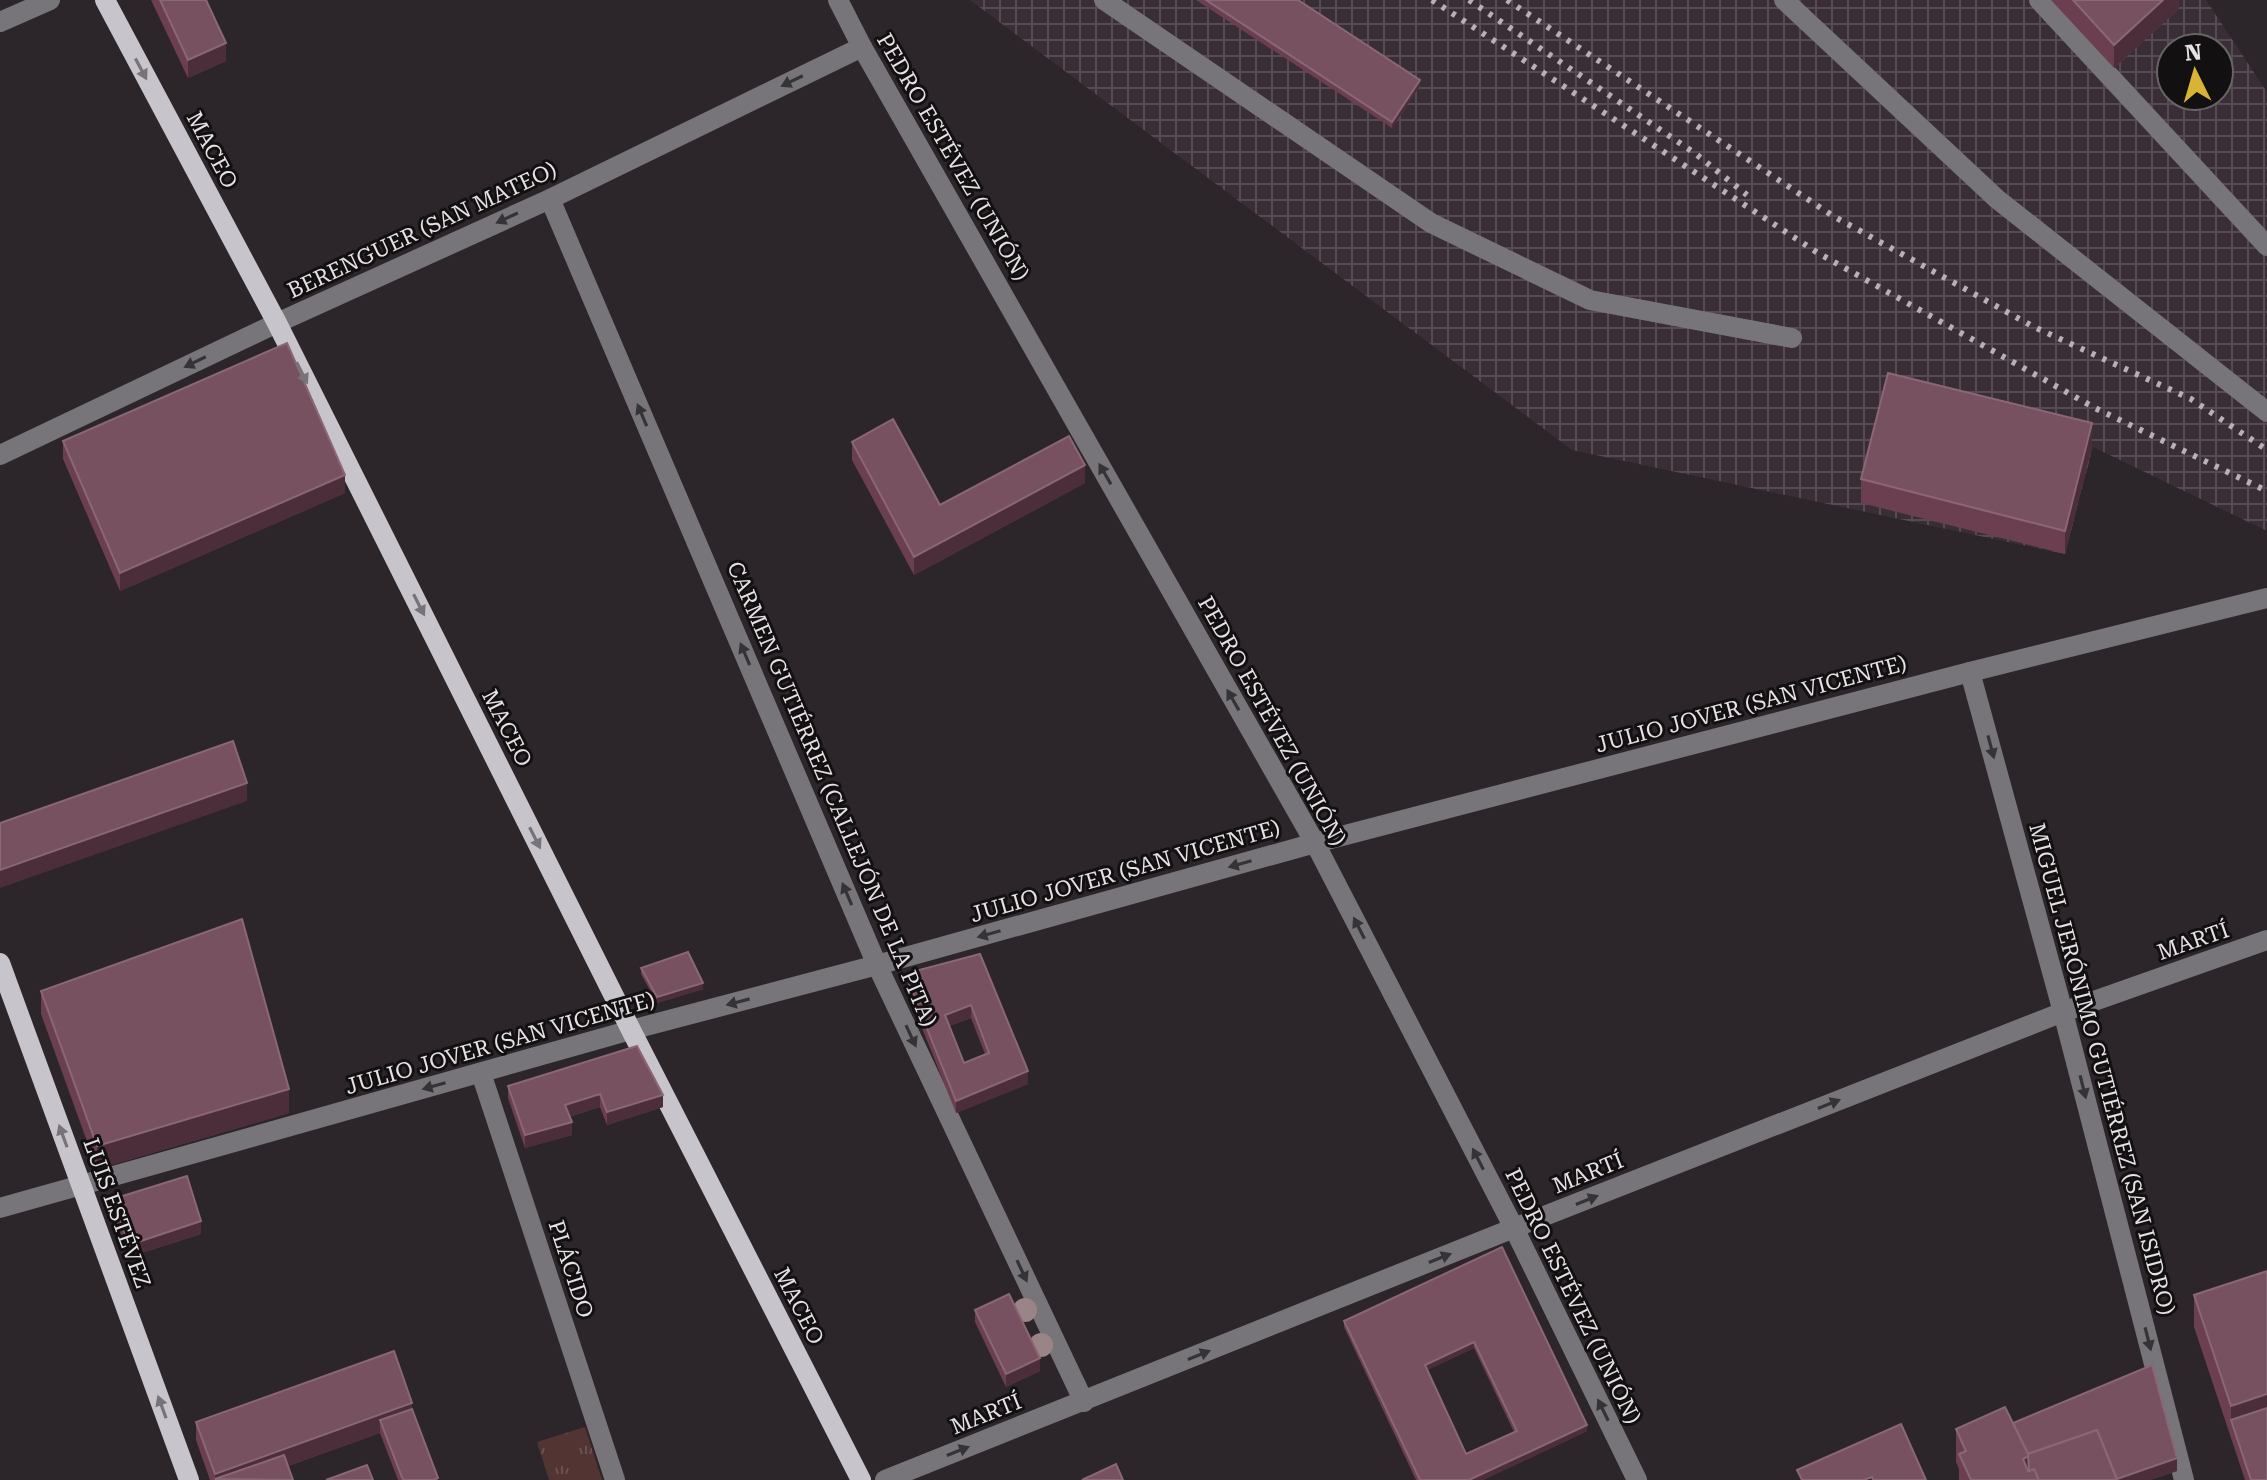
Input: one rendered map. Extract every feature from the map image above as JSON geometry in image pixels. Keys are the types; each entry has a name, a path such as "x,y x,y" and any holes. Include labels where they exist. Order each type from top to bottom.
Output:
{"main road":[{"name":"MACEO","path":"105,0 277,323 631,1030 861,1480"},
{"name":"LUIS ESTÉVEZ","path":"0,963 189,1480"}],"street":[{"path":"0,22 50,0"},
{"name":"PEDRO ESTÉVEZ (UNIÓN)","path":"838,0 1315,843 1514,1228 1637,1480"},
{"path":"1104,0 1431,223 1590,300 1792,338"},
{"path":"1784,0 1997,199 2267,412"},
{"path":"2039,0 2267,246"},
{"name":"BERENGUER (SAN MATEO)","path":"0,455 277,323 550,199 862,47"},
{"name":"CARMEN GUTIÉRREZ (CALLEJÓN DE LA PITA)","path":"550,199 877,965 1084,1402"},
{"name":"JULIO JOVER (SAN VICENTE)","path":"0,1208 631,1030 1315,843 2267,598"},
{"name":"MIGUEL JERÓNIMO GUTIÉRREZ (SAN ISIDRO)","path":"1970,672 2063,1012 2184,1480"},
{"name":"MARTÍ","path":"885,1480 2063,1012 2267,940"},
{"name":"PLÁCIDO","path":"481,1073 615,1480"}],"shaded area":[{"path":"970,0 2206,0 2227,32 2155,32 2155,112 2235,112 2235,44 2267,92 2267,531 2093,447 2065,554 1572,450"}],"green space":[{"path":"585,1427 602,1480 549,1480 537,1442"}],"building":[{"path":"160,0 206,0 226,43 188,60"},
{"path":"1206,0 1298,0 1420,80 1392,122"},
{"path":"2073,0 2163,0 2114,45"},
{"path":"287,343 345,475 120,573 63,441"},
{"path":"1888,373 2092,423 2065,531 1861,479"},
{"path":"893,419 940,505 1069,436 1085,465 914,557 852,442"},
{"path":"233,741 247,783 0,870 0,823"},
{"path":"242,919 289,1089 97,1146 41,991"},
{"path":"688,952 703,983 657,997 641,968"},
{"path":"980,954 1028,1071 956,1101 908,981 915,971","holes":["971,1005 989,1053 964,1063 945,1015"]},
{"path":"637,1046 663,1095 607,1112 600,1094 565,1105 572,1122 525,1135 508,1086"},
{"path":"187,1176 201,1221 129,1245 113,1199"},
{"path":"1502,1247 1587,1425 1469,1480 1420,1480 1344,1321","holes":["1474,1342 1517,1431 1466,1454 1425,1365"]},
{"path":"2267,1271 2267,1394 2231,1406 2194,1295"},
{"path":"1009,1294 1040,1358 1006,1374 975,1310"},
{"path":"394,1351 412,1403 215,1474 196,1422"},
{"path":"2152,1365 2177,1458 2117,1479 2097,1430 2028,1454 2013,1423"},
{"path":"2005,1407 2029,1456 2023,1459 2028,1471 2034,1469 2039,1480 1971,1480 1959,1454 1966,1451 1956,1429"},
{"path":"2267,1408 2267,1480 2251,1480 2231,1420"},
{"path":"412,1409 438,1478 433,1480 403,1480 380,1420"},
{"path":"1901,1424 1926,1480 1873,1480 1872,1477 1864,1480 1802,1480 1797,1470"},
{"path":"2097,1430 2117,1480 2039,1480 2034,1469 2029,1471 2028,1454"},
{"path":"284,1455 293,1480 215,1479"},
{"path":"1116,1464 1123,1480 1082,1480"},
{"path":"367,1465 373,1480 326,1480"}],"railway":[{"path":"1432,0 1818,253 2095,408 2267,491"},
{"path":"1469,0 1696,154 1747,195"},
{"path":"1507,0 1833,216 2034,327 2191,399 2267,450"}]}
